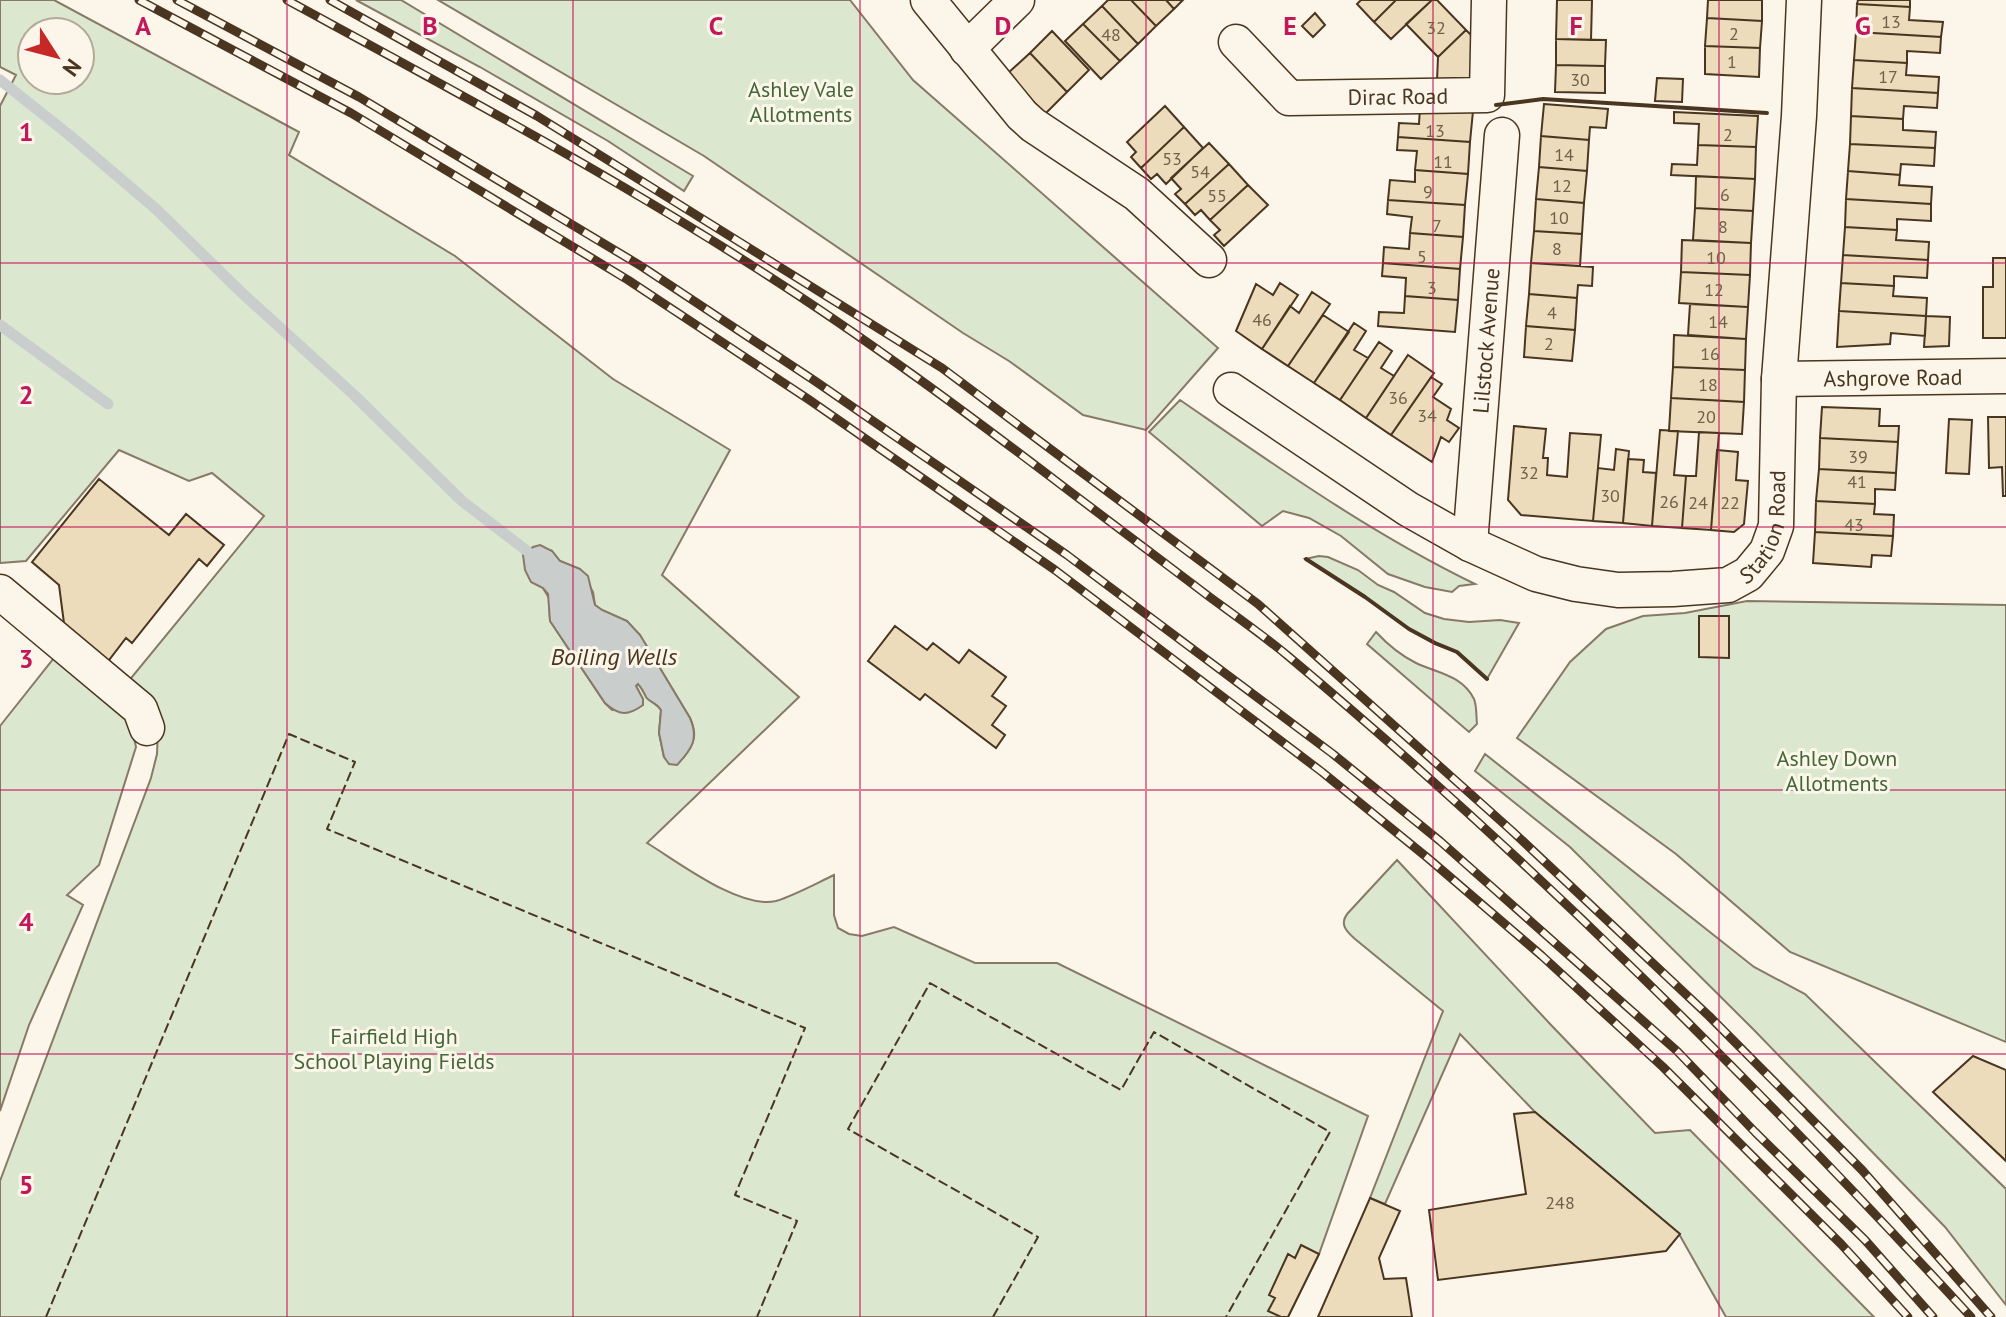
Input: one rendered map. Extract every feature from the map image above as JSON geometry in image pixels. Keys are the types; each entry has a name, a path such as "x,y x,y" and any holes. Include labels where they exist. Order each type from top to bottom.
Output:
{"street":[{"path":"928,0 1012,104 1033,125 1137,194 1209,260"},
{"path":"967,49 1017,0"},
{"name":"Dirac Road","path":"1236,42 1289,98 1487,95 1489,0"},
{"name":"Station Road","path":"1231,390 1408,509 1470,544 1536,574 1618,590 1728,585 1748,574 1767,551 1776,526 1779,379 1799,116 1804,0"},
{"name":"Lilstock Avenue","path":"1470,544 1502,135"},
{"name":"Ashgrove Road","path":"1779,379 2006,376"},
{"path":"0,592 140,709 147,728"}],"green space":[{"path":"0,0 54,0 84,16 16,16 16,75 0,67"},
{"path":"356,0 401,0 693,176 684,191 608,141"},
{"name":"Ashley Vale Allotments","path":"438,0 850,0 913,80 1218,348 1146,430 1083,415 1009,361 963,333 704,156"},
{"name":"Fairfield High School Playing Fields","path":"96,23 299,132 289,155 455,256 613,379 730,450 662,575 799,697 647,843 709,882 761,902 783,899 834,875 834,915 838,928 849,934 862,936 894,927 975,963 1057,963 1368,1116 1319,1254 1288,1317 0,1317 0,1181 151,778 157,754 158,728 127,683 264,516 212,473 189,481 119,450 26,561 0,563 0,106 16,75 16,96 96,96","holes":["552,551 560,561 580,569 593,592 595,605 627,621 640,635 690,718 694,739 683,758 664,757 659,733 661,710 647,698 638,683 636,686 643,705 612,710 550,621 549,598 543,588"]},
{"path":"1180,400 1361,521 1475,584 1459,586 1452,592 1425,587 1388,574 1341,536 1309,518 1283,511 1262,526 1149,432"},
{"path":"1319,556 1358,570 1425,613 1469,622 1500,620 1519,623 1487,679 1457,652 1409,629 1305,559"},
{"name":"Ashley Down Allotments","path":"1747,601 2006,605 2006,1042 1790,952 1676,854 1517,738 1570,662 1606,629 1643,616 1685,613"},
{"path":"1376,632 1405,657 1463,685 1474,699 1477,724 1469,732 1367,644"},
{"path":"54,658 126,718 136,747 99,865 67,895 83,905 29,1025 0,1111 0,726"},
{"path":"1485,754 1754,967 1805,994 2006,1189 2006,1305 1945,1227 1754,1030 1570,847 1475,771"},
{"path":"1397,860 1655,1133 1690,1130 1874,1317 1726,1317 1679,1234 1535,1112 1460,1034 1385,1204 1370,1198 1443,1011 1355,939 1345,927 1348,913"}],"water":[{"name":"Boiling Wells","path":"540,545 552,551 560,561 588,576 595,605 627,621 640,635 693,725 692,743 677,765 669,764 664,757 659,733 659,707 647,699 638,684 636,686 643,705 624,713 610,707 550,621 548,594 531,582 523,555"}],"building":[{"path":"1108,0 1131,0 1156,26 1138,44 1102,6"},
{"path":"1131,0 1166,0 1174,9 1156,26"},
{"path":"1166,0 1183,0 1174,9"},
{"path":"1361,0 1396,0 1374,22 1357,4"},
{"path":"1396,0 1432,0 1391,39 1374,22"},
{"path":"1432,0 1437,0 1466,30 1438,57 1406,24"},
{"path":"1557,0 1592,0 1591,40 1556,39"},
{"path":"1708,0 1762,0 1762,21 1707,18"},
{"path":"1858,0 1910,0 1910,7 1857,4"},
{"path":"1857,4 1910,7 1909,20 1943,22 1941,37 1856,32"},
{"path":"1102,6 1138,44 1120,61 1083,24"},
{"path":"1315,13 1325,25 1313,37 1302,26"},
{"path":"1707,18 1762,21 1760,48 1705,46"},
{"path":"1083,24 1120,61 1101,79 1065,41"},
{"path":"1466,30 1475,39 1474,82 1437,81 1438,57"},
{"path":"1052,31 1089,70 1067,92 1030,53"},
{"path":"1856,32 1941,37 1940,53 1907,51 1907,63 1854,60"},
{"path":"1556,39 1606,40 1605,66 1556,65"},
{"path":"1705,46 1760,48 1759,77 1705,74"},
{"path":"1030,53 1067,92 1045,114 1007,74"},
{"path":"1854,60 1907,63 1906,75 1939,77 1938,93 1852,88"},
{"path":"1556,65 1605,66 1605,93 1555,92"},
{"path":"1657,78 1683,79 1682,102 1655,101"},
{"path":"1852,88 1938,93 1937,108 1904,106 1903,119 1851,116"},
{"path":"1544,104 1608,109 1606,128 1590,127 1589,140 1541,136"},
{"path":"1165,106 1184,127 1141,168 1131,157 1136,152 1127,142"},
{"path":"1420,107 1473,111 1470,142 1398,137 1399,123 1419,124"},
{"path":"1674,112 1758,116 1756,147 1698,145 1699,124 1674,123"},
{"path":"1851,116 1903,119 1903,130 1936,132 1935,148 1850,144"},
{"path":"1184,127 1203,148 1166,184 1157,174 1151,179 1141,168"},
{"path":"1541,136 1589,140 1587,171 1539,167"},
{"path":"1398,137 1470,142 1468,174 1415,170 1417,151 1397,150"},
{"path":"1209,143 1229,164 1185,204 1175,194 1181,189 1171,178"},
{"path":"1850,144 1935,148 1934,166 1901,164 1900,175 1848,171"},
{"path":"1698,145 1756,147 1755,179 1671,175 1672,164 1697,165"},
{"path":"1229,164 1248,185 1210,220 1201,210 1195,215 1185,204"},
{"path":"1539,167 1587,171 1584,203 1536,199"},
{"path":"1415,170 1468,174 1465,205 1388,200 1390,180 1415,182"},
{"path":"1848,171 1900,175 1899,185 1932,187 1931,204 1846,199"},
{"path":"1696,176 1755,179 1753,211 1695,208"},
{"path":"1248,185 1268,205 1224,246 1214,235 1220,230 1210,220"},
{"path":"1536,199 1584,203 1582,234 1534,231"},
{"path":"1846,199 1931,204 1931,221 1897,219 1897,230 1845,227"},
{"path":"1388,200 1465,205 1463,237 1410,233 1412,217 1387,214"},
{"path":"1695,208 1753,211 1751,243 1693,240"},
{"path":"1845,227 1897,230 1896,240 1929,242 1928,260 1843,255"},
{"path":"1534,231 1582,234 1580,266 1531,263"},
{"path":"1410,233 1463,237 1460,269 1383,263 1384,247 1409,249"},
{"path":"1682,240 1751,243 1750,275 1681,272"},
{"path":"1843,255 1928,260 1927,278 1894,276 1894,286 1841,283"},
{"path":"1993,258 2006,258 2006,338 1983,338 1983,287 1993,287"},
{"path":"1383,263 1460,269 1458,300 1405,296 1406,278 1382,276"},
{"path":"1531,263 1593,267 1592,286 1578,285 1577,298 1529,294"},
{"path":"1681,272 1750,275 1748,307 1679,303"},
{"path":"1280,283 1298,295 1262,349 1236,331 1256,284 1273,295"},
{"path":"1841,283 1894,286 1893,296 1927,298 1926,316 1839,311"},
{"path":"1312,292 1330,304 1288,366 1262,349 1290,306 1299,313"},
{"path":"1529,294 1577,298 1575,330 1526,326"},
{"path":"1405,296 1458,300 1455,332 1378,326 1379,312 1404,313"},
{"path":"1690,304 1748,307 1746,339 1688,335"},
{"path":"1839,311 1926,316 1925,336 1891,333 1890,344 1837,347"},
{"path":"1323,315 1349,332 1314,383 1288,366"},
{"path":"1926,316 1950,317 1949,346 1924,347"},
{"path":"1354,323 1366,331 1354,350 1368,358 1340,400 1314,383"},
{"path":"1526,326 1575,330 1572,361 1524,357"},
{"path":"1674,335 1746,339 1745,370 1673,367"},
{"path":"1379,342 1392,351 1381,368 1394,376 1366,418 1340,400"},
{"path":"1408,355 1434,373 1391,435 1366,418"},
{"path":"1673,367 1745,370 1744,402 1671,398"},
{"path":"1431,377 1442,384 1433,397 1451,409 1447,420 1459,428 1449,442 1441,437 1432,462 1391,435"},
{"path":"1671,398 1744,402 1742,434 1669,431"},
{"path":"1822,407 1880,409 1879,426 1899,426 1898,442 1820,438"},
{"path":"1988,417 2006,417 2006,496 2003,496 2002,467 1989,468"},
{"path":"1949,419 1972,420 1969,474 1946,473"},
{"path":"1514,426 1546,429 1543,458 1548,458 1547,475 1567,477 1570,433 1601,435 1593,521 1521,515 1508,500"},
{"path":"1660,430 1678,431 1674,475 1686,476 1682,528 1652,526"},
{"path":"1699,432 1719,433 1711,530 1682,528 1686,476 1696,476"},
{"path":"1820,438 1898,442 1896,473 1819,469"},
{"path":"1616,449 1629,451 1623,523 1593,521 1598,468 1614,470"},
{"path":"1717,450 1738,452 1736,480 1748,481 1744,524 1734,532 1711,530"},
{"path":"1628,459 1644,460 1643,472 1656,473 1652,526 1623,523"},
{"path":"1819,469 1896,473 1895,490 1875,489 1875,504 1816,501"},
{"path":"99,479 169,535 186,514 224,545 207,566 199,559 132,643 126,638 106,664 65,631 59,585 32,562"},
{"path":"1816,501 1875,504 1874,514 1894,515 1893,536 1815,532"},
{"path":"1815,532 1893,536 1891,556 1872,555 1871,567 1813,563"},
{"path":"1699,616 1729,616 1729,658 1699,657"},
{"path":"895,626 927,650 933,643 959,663 969,650 1006,677 992,696 1006,706 992,725 1005,735 996,748 925,694 920,700 868,661"},
{"path":"1973,1056 2006,1070 2006,1161 1933,1092"},
{"path":"1535,1112 1680,1234 1666,1251 1438,1280 1429,1210 1526,1194 1514,1114"},
{"path":"1370,1198 1400,1211 1379,1258 1384,1279 1406,1278 1412,1317 1318,1317"},
{"path":"1301,1245 1319,1254 1288,1317 1281,1317 1268,1311 1275,1298 1269,1295 1288,1254 1295,1258"}],"waterway":[{"path":"0,80 156,209 462,501 527,551"},
{"path":"0,325 108,404"}],"railway":[{"path":"139,0 351,113 628,280 808,399 1055,570 1322,772 1542,956 1663,1067 1841,1244 1908,1317"},
{"path":"177,0 359,97 641,266 815,381 1067,555 1333,754 1440,841 1677,1051 1865,1240 1933,1317"},
{"path":"287,0 582,163 796,294 951,402 1270,641 1379,733 1555,893 1725,1059 1971,1317"},
{"path":"330,0 537,116 942,368 1258,604 1512,831 1709,1016 1862,1170 1991,1317"}],"fence":[{"path":"46,1317 289,734 355,762 327,829 805,1028 735,1195 797,1221 757,1317"},
{"path":"993,1317 1038,1237 848,1129 930,983 1121,1090 1154,1032 1330,1132 1226,1317"}],"wall":[{"path":"1496,105 1543,99 1767,113"},
{"path":"1306,559 1409,629 1457,652 1487,679"}]}
